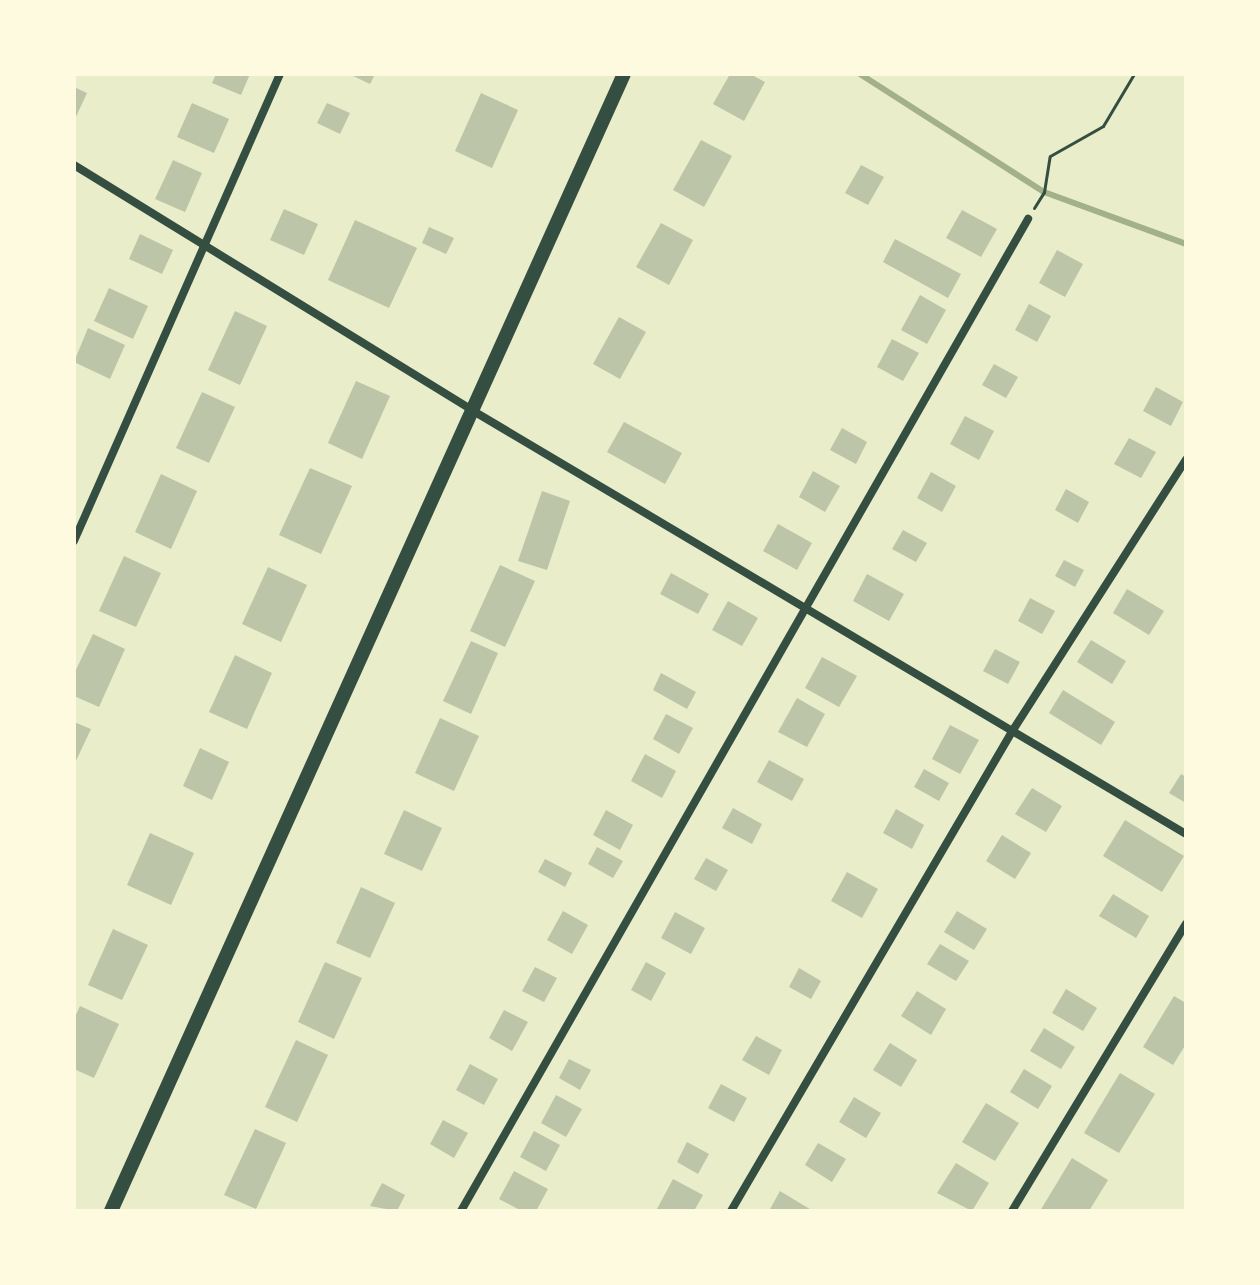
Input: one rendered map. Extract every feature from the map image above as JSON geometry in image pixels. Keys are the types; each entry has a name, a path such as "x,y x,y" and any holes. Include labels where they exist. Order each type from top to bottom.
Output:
{"street":[{"path":"74,541 202,244 280,74"},
{"path":"111,1211 475,412 624,74"},
{"path":"74,165 475,412 1186,834"},
{"path":"461,1211 1028,219"},
{"path":"731,1211 1013,730 1186,460"},
{"path":"1012,1211 1186,924"}],"path":[{"path":"1028,219 1044,192 1050,156 1103,126 1134,74"}],"building":[{"path":"216,74 250,74 241,95 212,83"},
{"path":"349,74 375,74 370,84"},
{"path":"730,74 750,74 765,82 744,121 713,104"},
{"path":"74,87 87,93 74,121"},
{"path":"481,93 518,110 492,168 455,151"},
{"path":"192,103 229,119 214,153 177,137"},
{"path":"327,103 350,113 340,134 317,123"},
{"path":"701,140 732,156 704,207 673,190"},
{"path":"173,160 202,173 185,212 155,199"},
{"path":"861,165 884,177 868,205 845,193"},
{"path":"284,209 318,224 304,255 270,240"},
{"path":"962,210 997,229 981,257 946,238"},
{"path":"355,220 417,248 389,308 328,280"},
{"path":"661,223 693,240 669,285 636,267"},
{"path":"429,227 454,238 446,254 422,243"},
{"path":"140,234 173,250 162,274 129,259"},
{"path":"895,239 961,274 948,298 883,262"},
{"path":"1057,250 1083,264 1065,297 1039,283"},
{"path":"109,288 148,306 133,339 94,321"},
{"path":"920,295 946,310 927,344 901,330"},
{"path":"1029,304 1051,316 1037,342 1015,330"},
{"path":"235,311 267,326 240,385 208,370"},
{"path":"619,317 646,332 620,379 593,364"},
{"path":"88,328 125,345 110,379 74,362"},
{"path":"892,339 919,353 903,381 877,367"},
{"path":"994,364 1018,377 1006,398 982,385"},
{"path":"356,381 390,396 362,459 328,443"},
{"path":"1156,387 1183,402 1171,426 1143,411"},
{"path":"202,392 235,407 209,463 176,448"},
{"path":"965,416 994,431 979,460 950,444"},
{"path":"624,422 682,453 665,484 607,452"},
{"path":"842,428 867,442 856,464 830,450"},
{"path":"1129,438 1156,452 1141,478 1114,464"},
{"path":"310,468 352,486 321,554 279,535"},
{"path":"813,471 840,486 825,512 799,497"},
{"path":"931,472 956,486 942,512 917,498"},
{"path":"161,474 197,491 171,549 135,532"},
{"path":"1066,489 1089,502 1078,523 1055,510"},
{"path":"542,491 570,501 547,570 518,561"},
{"path":"778,524 812,543 797,570 763,551"},
{"path":"903,530 927,543 916,562 892,549"},
{"path":"124,556 161,573 136,627 99,611"},
{"path":"1064,560 1084,570 1075,587 1055,576"},
{"path":"500,565 535,581 505,647 470,631"},
{"path":"268,567 307,585 281,642 242,624"},
{"path":"671,573 709,594 698,614 660,594"},
{"path":"867,574 904,594 889,621 853,601"},
{"path":"1127,589 1164,611 1149,635 1113,613"},
{"path":"1030,598 1055,611 1042,634 1018,621"},
{"path":"728,601 758,618 742,646 712,630"},
{"path":"93,634 125,649 99,707 74,696 74,674"},
{"path":"1091,640 1126,661 1112,684 1077,662"},
{"path":"471,641 498,653 471,714 443,701"},
{"path":"995,649 1020,662 1008,684 983,671"},
{"path":"235,655 272,673 247,729 209,712"},
{"path":"822,657 857,676 839,707 805,688"},
{"path":"661,673 696,692 687,709 653,690"},
{"path":"1063,690 1115,722 1101,745 1049,713"},
{"path":"797,698 825,714 807,747 778,732"},
{"path":"666,714 693,728 679,754 653,739"},
{"path":"440,718 479,736 454,791 415,773"},
{"path":"74,722 91,729 74,765"},
{"path":"950,725 979,740 960,774 932,759"},
{"path":"200,748 229,762 212,800 183,786"},
{"path":"645,754 676,771 662,798 631,781"},
{"path":"769,760 804,779 792,801 757,782"},
{"path":"924,769 949,783 939,801 914,787"},
{"path":"1181,774 1186,777 1186,803 1169,793"},
{"path":"1032,788 1062,806 1046,832 1015,814"},
{"path":"733,808 762,824 752,844 722,828"},
{"path":"896,809 924,825 912,849 883,833"},
{"path":"404,810 442,828 422,871 384,854"},
{"path":"606,810 633,825 620,850 593,835"},
{"path":"1125,820 1184,856 1162,892 1103,856"},
{"path":"150,833 194,853 171,905 127,885"},
{"path":"1002,835 1031,853 1015,879 986,861"},
{"path":"597,847 623,861 613,878 588,864"},
{"path":"706,858 728,870 716,891 694,879"},
{"path":"545,859 572,873 565,887 538,872"},
{"path":"847,872 878,889 862,918 831,901"},
{"path":"361,887 395,903 370,958 336,943"},
{"path":"1113,894 1149,916 1136,938 1099,916"},
{"path":"563,911 588,925 572,954 547,940"},
{"path":"957,911 987,929 974,950 944,932"},
{"path":"675,912 705,928 691,954 661,938"},
{"path":"113,929 148,945 122,1000 88,985"},
{"path":"940,944 969,961 956,981 927,964"},
{"path":"325,962 362,978 334,1039 298,1022"},
{"path":"646,962 666,973 651,1001 631,990"},
{"path":"535,967 557,978 544,1002 522,991"},
{"path":"799,968 821,981 811,999 789,987"},
{"path":"1066,989 1097,1008 1083,1031 1052,1013"},
{"path":"917,991 946,1009 931,1035 901,1016"},
{"path":"1174,996 1186,1003 1186,1044 1173,1065 1143,1047"},
{"path":"80,1006 119,1024 94,1078 74,1069 74,1019"},
{"path":"504,1010 528,1022 512,1051 489,1038"},
{"path":"1044,1028 1075,1047 1061,1069 1030,1051"},
{"path":"756,1036 782,1050 769,1075 742,1060"},
{"path":"296,1040 328,1055 297,1122 265,1107"},
{"path":"890,1043 917,1060 901,1087 873,1070"},
{"path":"569,1059 591,1070 580,1090 559,1078"},
{"path":"470,1064 498,1079 484,1105 456,1090"},
{"path":"1024,1069 1052,1086 1038,1109 1010,1092"},
{"path":"1120,1073 1155,1094 1119,1153 1084,1133"},
{"path":"721,1084 747,1098 734,1122 708,1108"},
{"path":"556,1095 582,1109 566,1137 541,1123"},
{"path":"854,1097 881,1113 866,1138 839,1122"},
{"path":"986,1103 1019,1123 995,1161 962,1142"},
{"path":"443,1120 468,1133 454,1158 430,1144"},
{"path":"255,1129 286,1143 256,1209 224,1195"},
{"path":"534,1131 560,1145 546,1171 520,1157"},
{"path":"687,1142 709,1154 698,1174 677,1162"},
{"path":"818,1143 846,1159 832,1182 805,1165"},
{"path":"1072,1158 1108,1180 1089,1211 1040,1211"},
{"path":"956,1163 989,1183 972,1211 937,1193"},
{"path":"514,1171 548,1189 536,1211 522,1211 499,1199"},
{"path":"673,1179 703,1195 694,1211 657,1209"},
{"path":"382,1183 405,1195 397,1211 370,1206"},
{"path":"780,1191 813,1211 769,1211"}],"waterway":[{"path":"860,74 1044,192 1186,244"}]}
